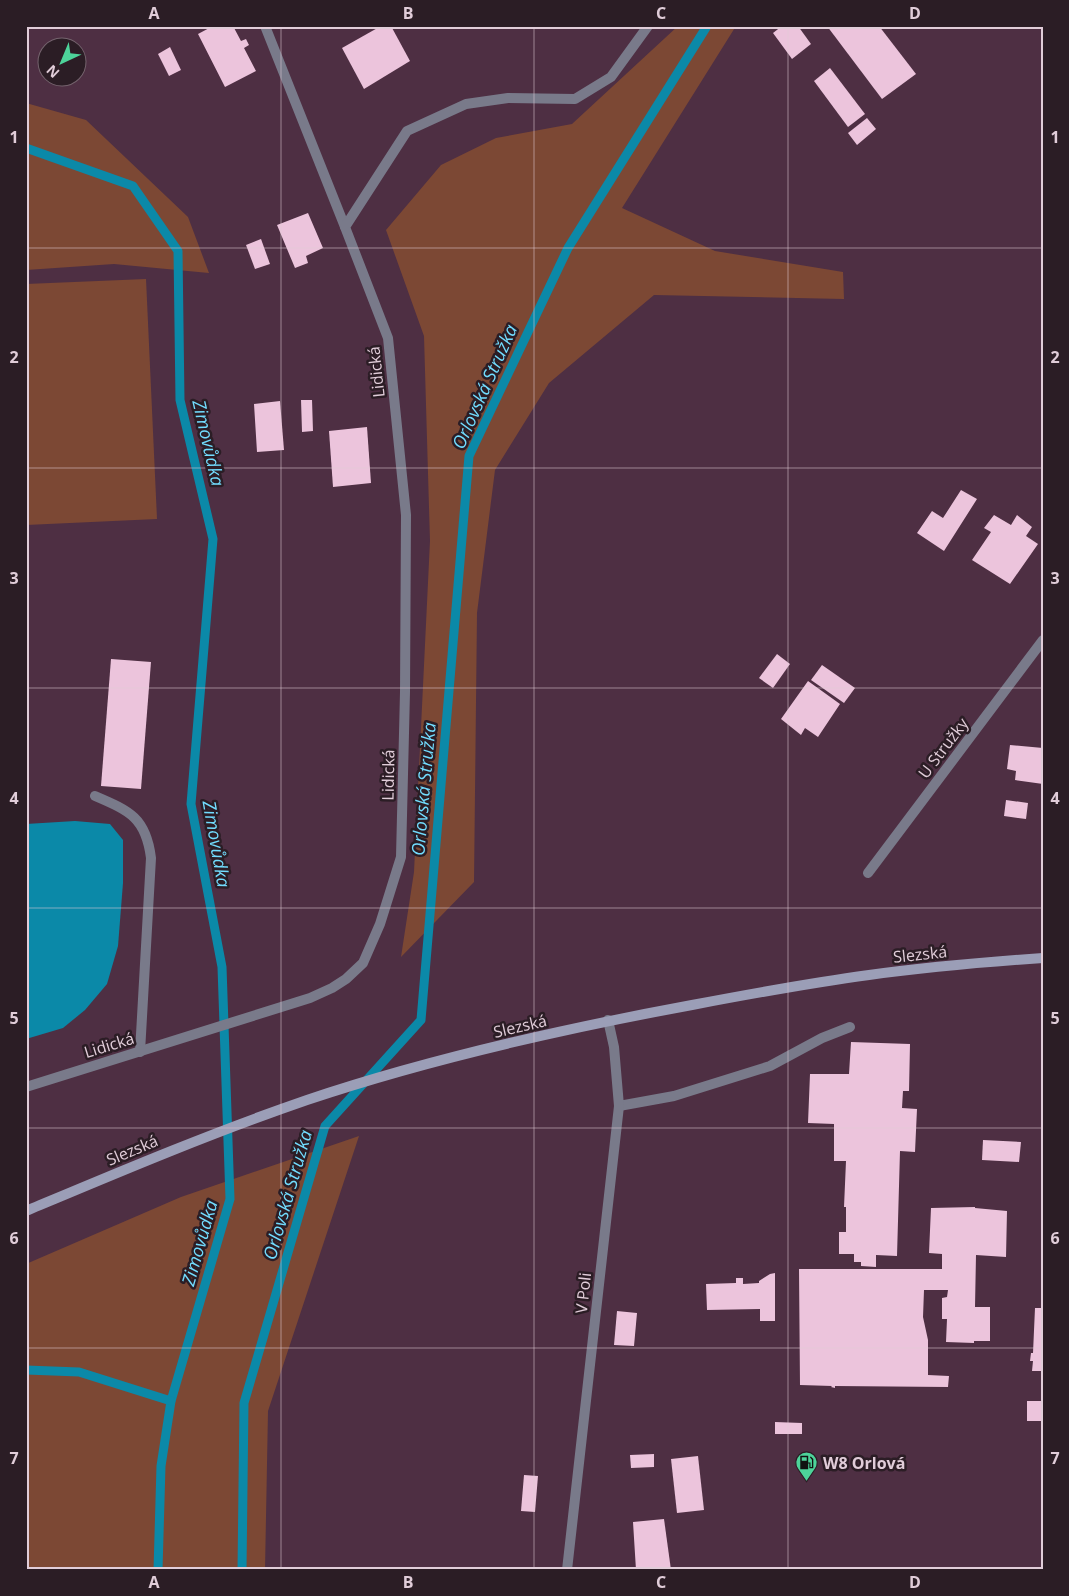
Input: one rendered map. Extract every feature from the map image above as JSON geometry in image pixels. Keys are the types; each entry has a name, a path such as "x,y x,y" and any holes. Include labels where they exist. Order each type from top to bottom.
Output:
{"street":[{"name":"Lidická","path":"26,1087 310,998 332,988 346,979 363,963 380,924 401,857 406,692 406,515 388,338 346,227 265,26"},
{"path":"346,227 407,131 466,104 508,98 575,99 611,77 648,26"},
{"name":"U Stružky","path":"868,873 1043,640"},
{"path":"95,796 125,809 138,821 145,831 149,844 151,858 140,1052"},
{"name":"Slezská","path":"26,1211 192,1141 308,1100 428,1063 608,1020 868,975 974,963 1043,958"},
{"name":"V Poli","path":"567,1570 619,1106 614,1047 608,1020"},
{"path":"619,1106 674,1096 770,1066 822,1038 850,1027"}],"shaded area":[{"path":"678,26 736,26 622,208 715,251 843,272 844,299 654,295 549,383 495,470 477,613 474,882 401,957 414,872 430,541 424,336 386,230 441,165 496,138 572,124"},
{"path":"26,103 86,120 188,217 209,273 114,264 26,270"},
{"path":"146,279 157,519 26,525 26,284"},
{"path":"359,1136 268,1411 265,1570 26,1570 26,1264 181,1197"}],"water":[{"path":"75,821 110,824 123,840 123,883 118,946 107,984 85,1010 63,1028 26,1039 26,824"}],"building":[{"path":"213,26 233,26 241,41 246,39 249,45 244,48 256,71 225,87 198,34"},
{"path":"381,26 391,26 410,61 364,89 342,48"},
{"path":"782,26 798,26 811,44 792,59 773,33"},
{"path":"827,26 879,26 916,74 882,99"},
{"path":"170,47 181,70 169,76 158,54"},
{"path":"830,68 865,114 848,127 814,81"},
{"path":"867,118 876,129 857,145 848,133"},
{"path":"308,213 323,248 306,256 308,263 295,268 277,225"},
{"path":"261,239 270,264 255,269 246,245"},
{"path":"301,400 312,400 313,431 302,432"},
{"path":"280,401 284,450 257,452 254,404"},
{"path":"367,427 371,483 333,487 329,431"},
{"path":"961,490 977,499 944,551 917,533 932,511 943,518"},
{"path":"994,515 1011,525 1017,515 1032,527 1026,536 1038,544 1010,584 972,560 991,532 984,528"},
{"path":"777,654 790,664 773,688 759,678"},
{"path":"111,659 151,662 141,789 101,786"},
{"path":"822,665 855,688 844,703 811,680"},
{"path":"808,681 840,704 818,737 805,728 801,735 781,719"},
{"path":"1010,745 1043,748 1043,784 1015,780 1016,771 1007,769"},
{"path":"1006,800 1028,803 1026,819 1004,816"},
{"path":"851,1042 910,1044 909,1091 903,1091 902,1108 917,1109 915,1152 900,1151 897,1256 876,1255 876,1267 861,1266 861,1262 854,1262 854,1254 839,1254 839,1232 846,1232 846,1207 844,1207 846,1161 834,1161 834,1124 808,1123 810,1074 849,1074"},
{"path":"983,1140 1021,1142 1019,1162 982,1160"},
{"path":"975,1207 1007,1211 1006,1257 976,1255 975,1307 990,1307 990,1341 974,1341 974,1343 946,1342 947,1319 942,1319 942,1298 947,1297 948,1290 924,1290 923,1317 928,1340 928,1375 949,1376 948,1387 835,1386 835,1388 832,1386 800,1385 799,1269 942,1269 942,1254 929,1253 931,1208"},
{"path":"775,1273 775,1321 760,1321 760,1309 707,1310 706,1284 736,1283 736,1278 743,1278 743,1284 759,1283 759,1281 770,1274"},
{"path":"1035,1308 1043,1308 1043,1371 1032,1371 1033,1361 1030,1361 1031,1353 1033,1353"},
{"path":"617,1311 637,1313 634,1346 614,1345"},
{"path":"1027,1401 1043,1401 1043,1421 1027,1421"},
{"path":"775,1422 802,1423 802,1434 775,1434"},
{"path":"654,1454 654,1467 631,1468 630,1455"},
{"path":"698,1456 704,1510 677,1513 671,1459"},
{"path":"524,1475 538,1476 535,1512 521,1511"},
{"path":"664,1519 671,1570 636,1570 633,1522"}],"waterway":[{"name":"Orlovská Stružka","path":"242,1570 244,1403 325,1126 421,1020 469,456 568,248 707,26"},
{"name":"Zimovůdka","path":"26,148 133,186 178,251 180,400 213,539 191,804 222,967 230,1199 171,1401 161,1466 158,1570"},
{"path":"26,1370 79,1372 171,1401"}],"place":[{"name":"W8 Orlová","path":"807,1482"}]}
